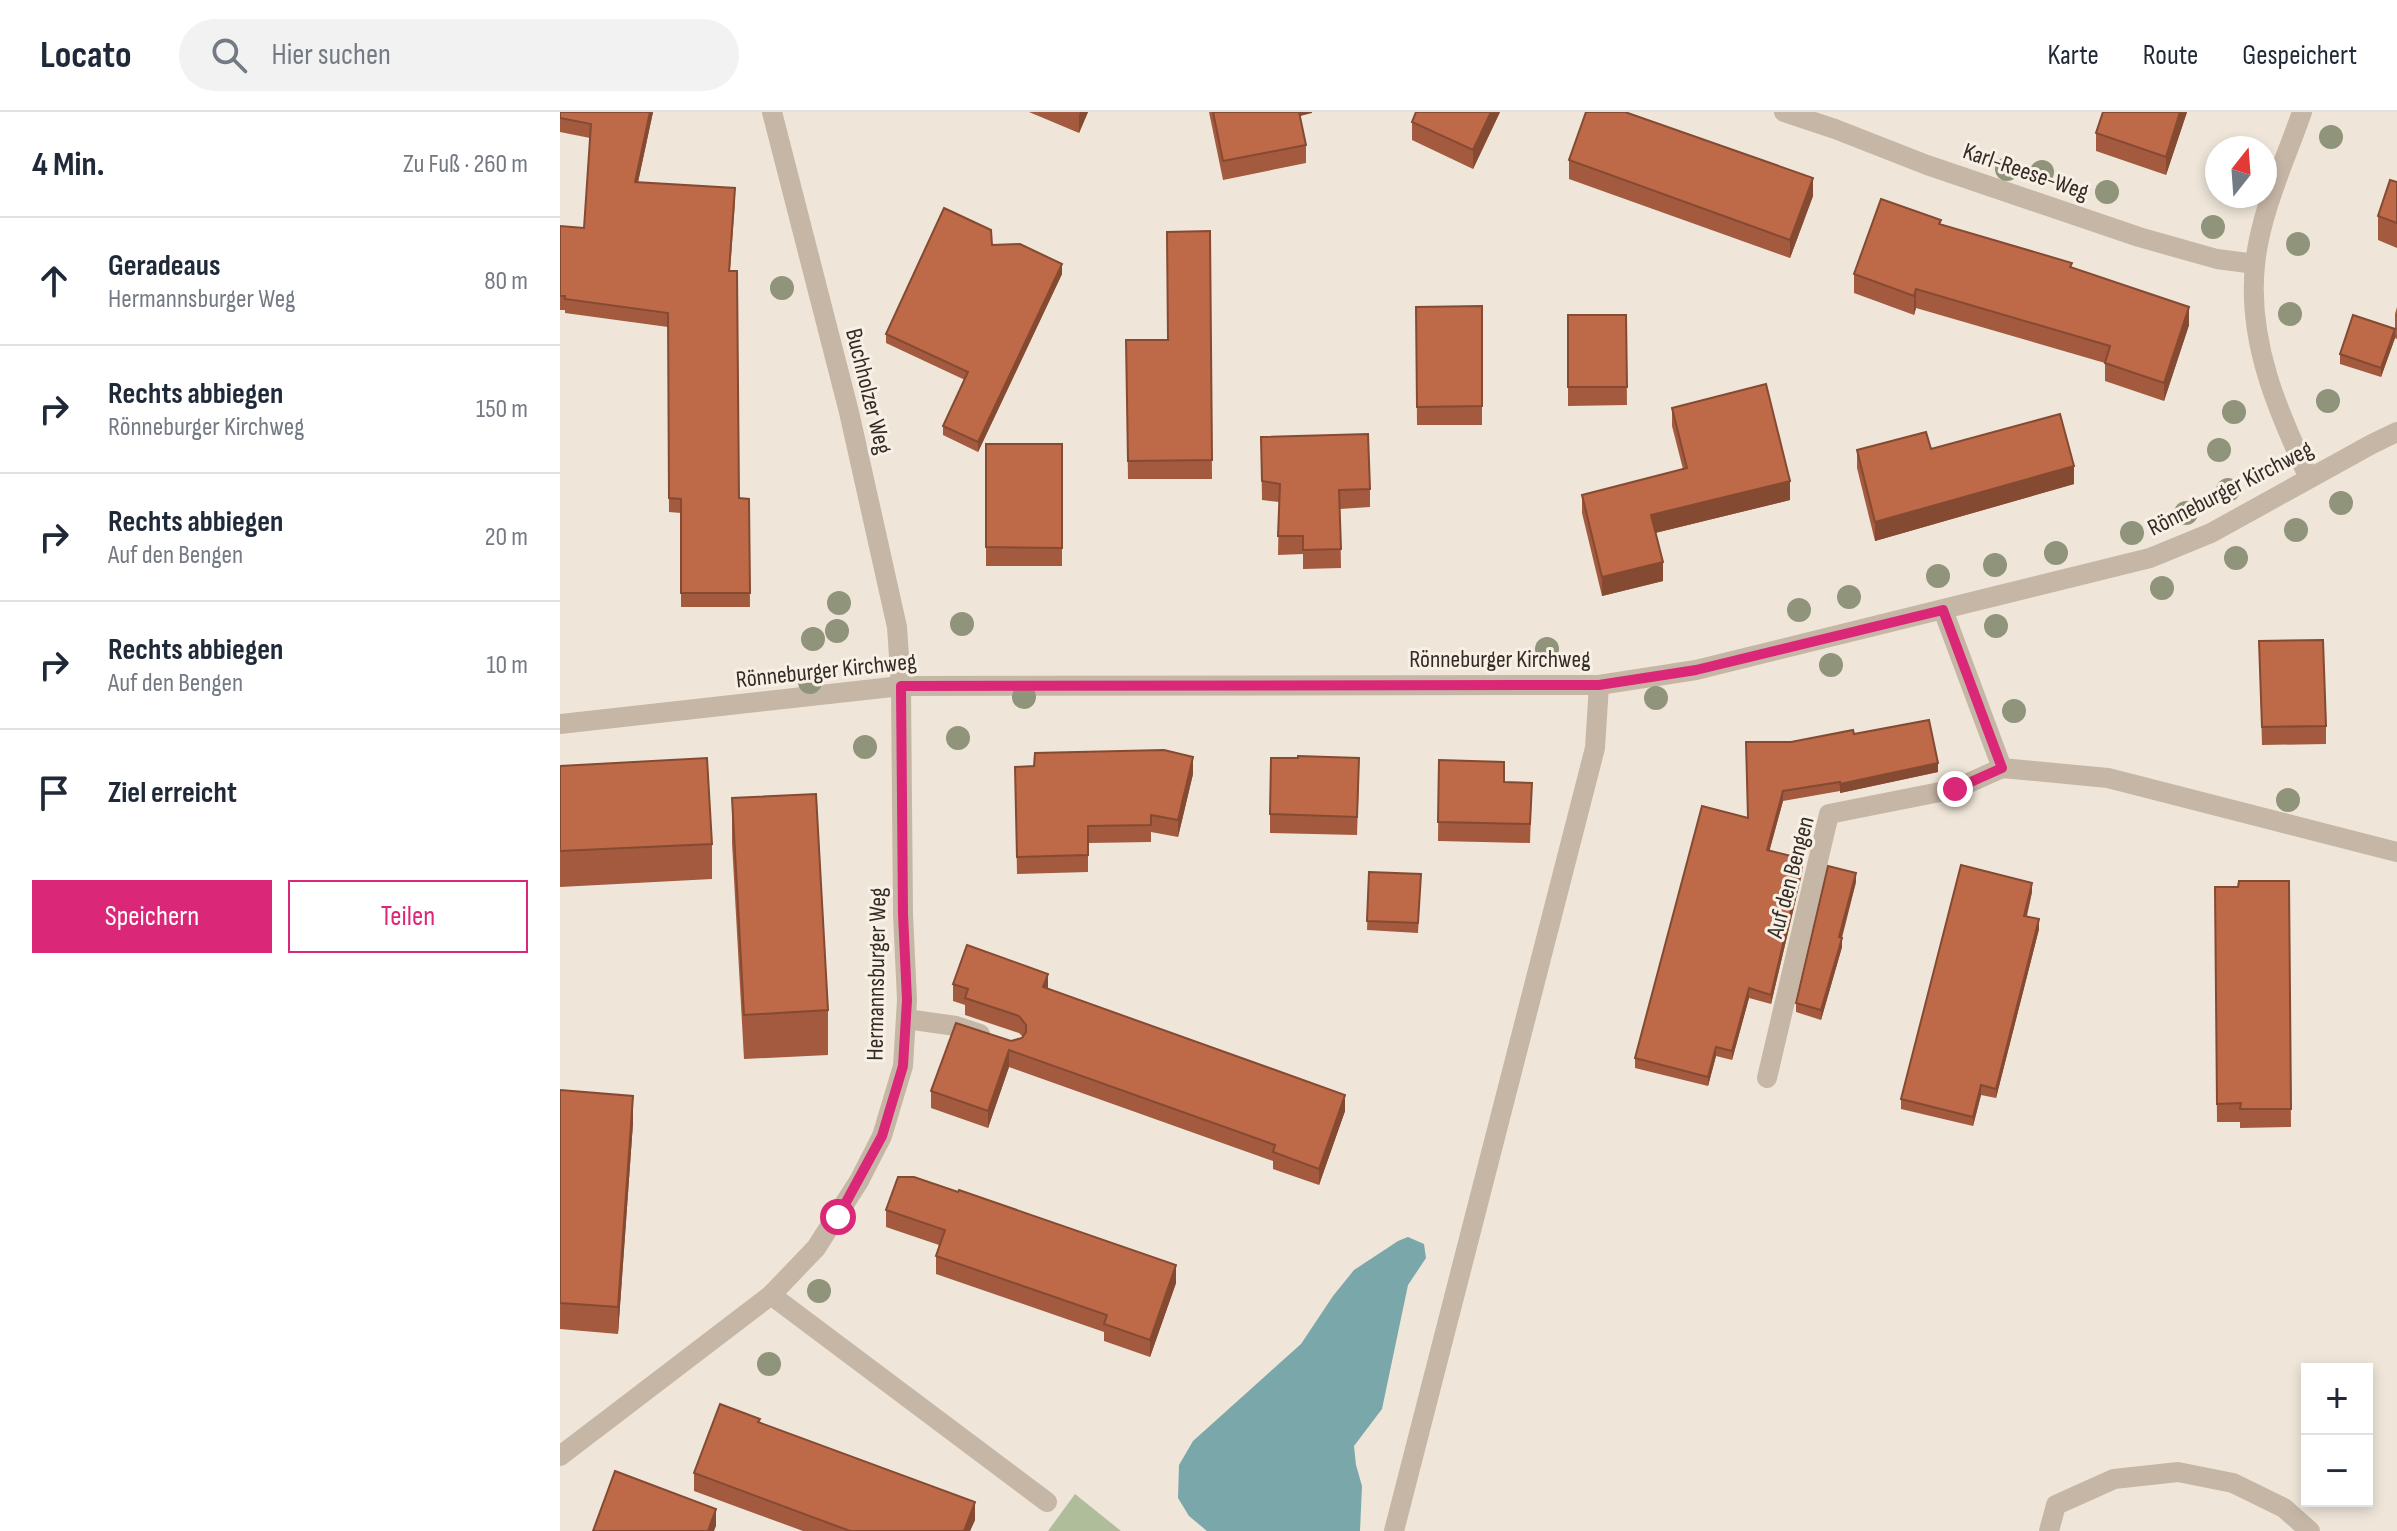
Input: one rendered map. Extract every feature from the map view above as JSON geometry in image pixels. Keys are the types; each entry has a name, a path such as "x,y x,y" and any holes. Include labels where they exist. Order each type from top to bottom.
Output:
{"street":[{"name":"Buchholzer Weg","path":"772,112 849,412 897,627 901,686"},
{"name":"Karl-Reese-Weg","path":"1784,112 1838,120 1927,165 2139,237 2217,259 2255,264"},
{"path":"2302,112 2265,221 2255,264 2256,308 2266,376 2286,430 2309,478"},
{"name":"Rönneburger Kirchweg","path":"560,724 901,686 1599,685 1696,670 2150,558 2211,533 2397,432"},
{"path":"1943,610 2002,768"},
{"path":"1394,1531 1595,748 1599,685"},
{"name":"Hermannsburger Weg","path":"560,1456 771,1295 816,1248 838,1217 882,1136 903,1066 906,1019 901,686"},
{"name":"Auf den Bengen","path":"1767,1078 1829,814 1955,789 2002,768 2108,778 2397,852"},
{"path":"906,1019 956,1026 1000,1040"},
{"path":"771,1295 1047,1502"},
{"path":"2049,1531 2056,1505 2114,1479 2178,1472 2233,1483 2284,1508 2310,1531"}],"green space":[{"path":"1075,1494 1121,1531 1048,1531"}],"water":[{"path":"1408,1237 1424,1244 1426,1258 1408,1285 1382,1409 1354,1446 1362,1486 1360,1531 1207,1531 1189,1516 1178,1498 1179,1465 1193,1441 1301,1344 1354,1270"}],"building":[{"path":"560,112 650,112 635,182 735,188 729,271 737,271 739,498 749,499 750,593 681,593 681,499 669,498 668,313 560,296 560,226 584,228 591,124 560,118"},
{"path":"1213,112 1299,112 1306,145 1223,161"},
{"path":"1416,112 1491,112 1473,150 1412,122"},
{"path":"1586,112 1625,112 1813,178 1790,240 1569,160"},
{"path":"2103,112 2180,112 2166,157 2096,133"},
{"path":"2390,180 2397,182 2397,223 2378,216"},
{"path":"1881,199 1941,220 1939,224 2072,263 2070,267 2189,307 2164,383 2105,363 2110,346 1916,289 1914,296 1854,274"},
{"path":"944,208 991,230 992,245 1020,244 1062,264 978,442 943,426 968,372 886,334"},
{"path":"1210,231 1212,460 1128,461 1126,340 1168,340 1167,232"},
{"path":"1482,306 1482,406 1417,407 1416,307"},
{"path":"1568,315 1626,315 1627,387 1568,387"},
{"path":"2353,315 2395,329 2381,368 2340,354"},
{"path":"1766,384 1790,481 1651,515 1663,562 1602,577 1582,495 1687,468 1672,408"},
{"path":"2060,414 2074,466 1875,522 1857,450 1926,432 1931,449"},
{"path":"1368,434 1370,489 1339,490 1341,549 1303,550 1303,536 1278,536 1280,484 1262,481 1261,437"},
{"path":"986,444 1062,444 1062,548 986,547"},
{"path":"2323,640 2326,726 2262,727 2259,641"},
{"path":"1929,720 1938,763 1840,784 1783,791 1767,850 1803,859 1771,995 1749,988 1732,1051 1716,1047 1708,1077 1635,1058 1702,806 1748,818 1746,742 1791,742"},
{"path":"1164,750 1193,757 1178,820 1151,815 1151,825 1088,826 1088,855 1017,857 1015,767 1034,766 1035,753"},
{"path":"707,758 712,844 560,851 560,766"},
{"path":"1271,758 1359,758 1357,817 1270,814"},
{"path":"1439,760 1504,762 1504,782 1532,783 1530,824 1438,822"},
{"path":"816,794 828,1010 744,1015 732,798"},
{"path":"1961,865 2032,883 2024,916 2039,919 1996,1089 1981,1085 1973,1117 1901,1099"},
{"path":"1828,866 1856,873 1839,937 1842,938 1821,1010 1796,1003"},
{"path":"1369,872 1421,874 1418,923 1367,921"},
{"path":"2239,881 2289,881 2291,1109 2240,1109 2241,1103 2217,1104 2215,887 2238,887"},
{"path":"967,945 1048,974 1043,987 1345,1095 1319,1169 1273,1152 1275,1145 1009,1050 988,1111 931,1091 956,1023 1011,1041 1022,1038 1026,1032 1026,1025 1019,1016 965,998 968,989 953,984"},
{"path":"560,1090 633,1096 618,1307 560,1303"},
{"path":"898,1177 914,1177 959,1190 1176,1265 1150,1340 1104,1324 1107,1315 936,1256 945,1230 886,1210"},
{"path":"720,1404 760,1419 758,1422 975,1502 964,1531 850,1531 694,1473"},
{"path":"615,1471 716,1509 708,1531 593,1531"}],"route":[{"path":"838,1217 882,1136 903,1066 907,1000 901,686 1599,685 1696,670 1943,610 2002,768 1955,789"}]}
